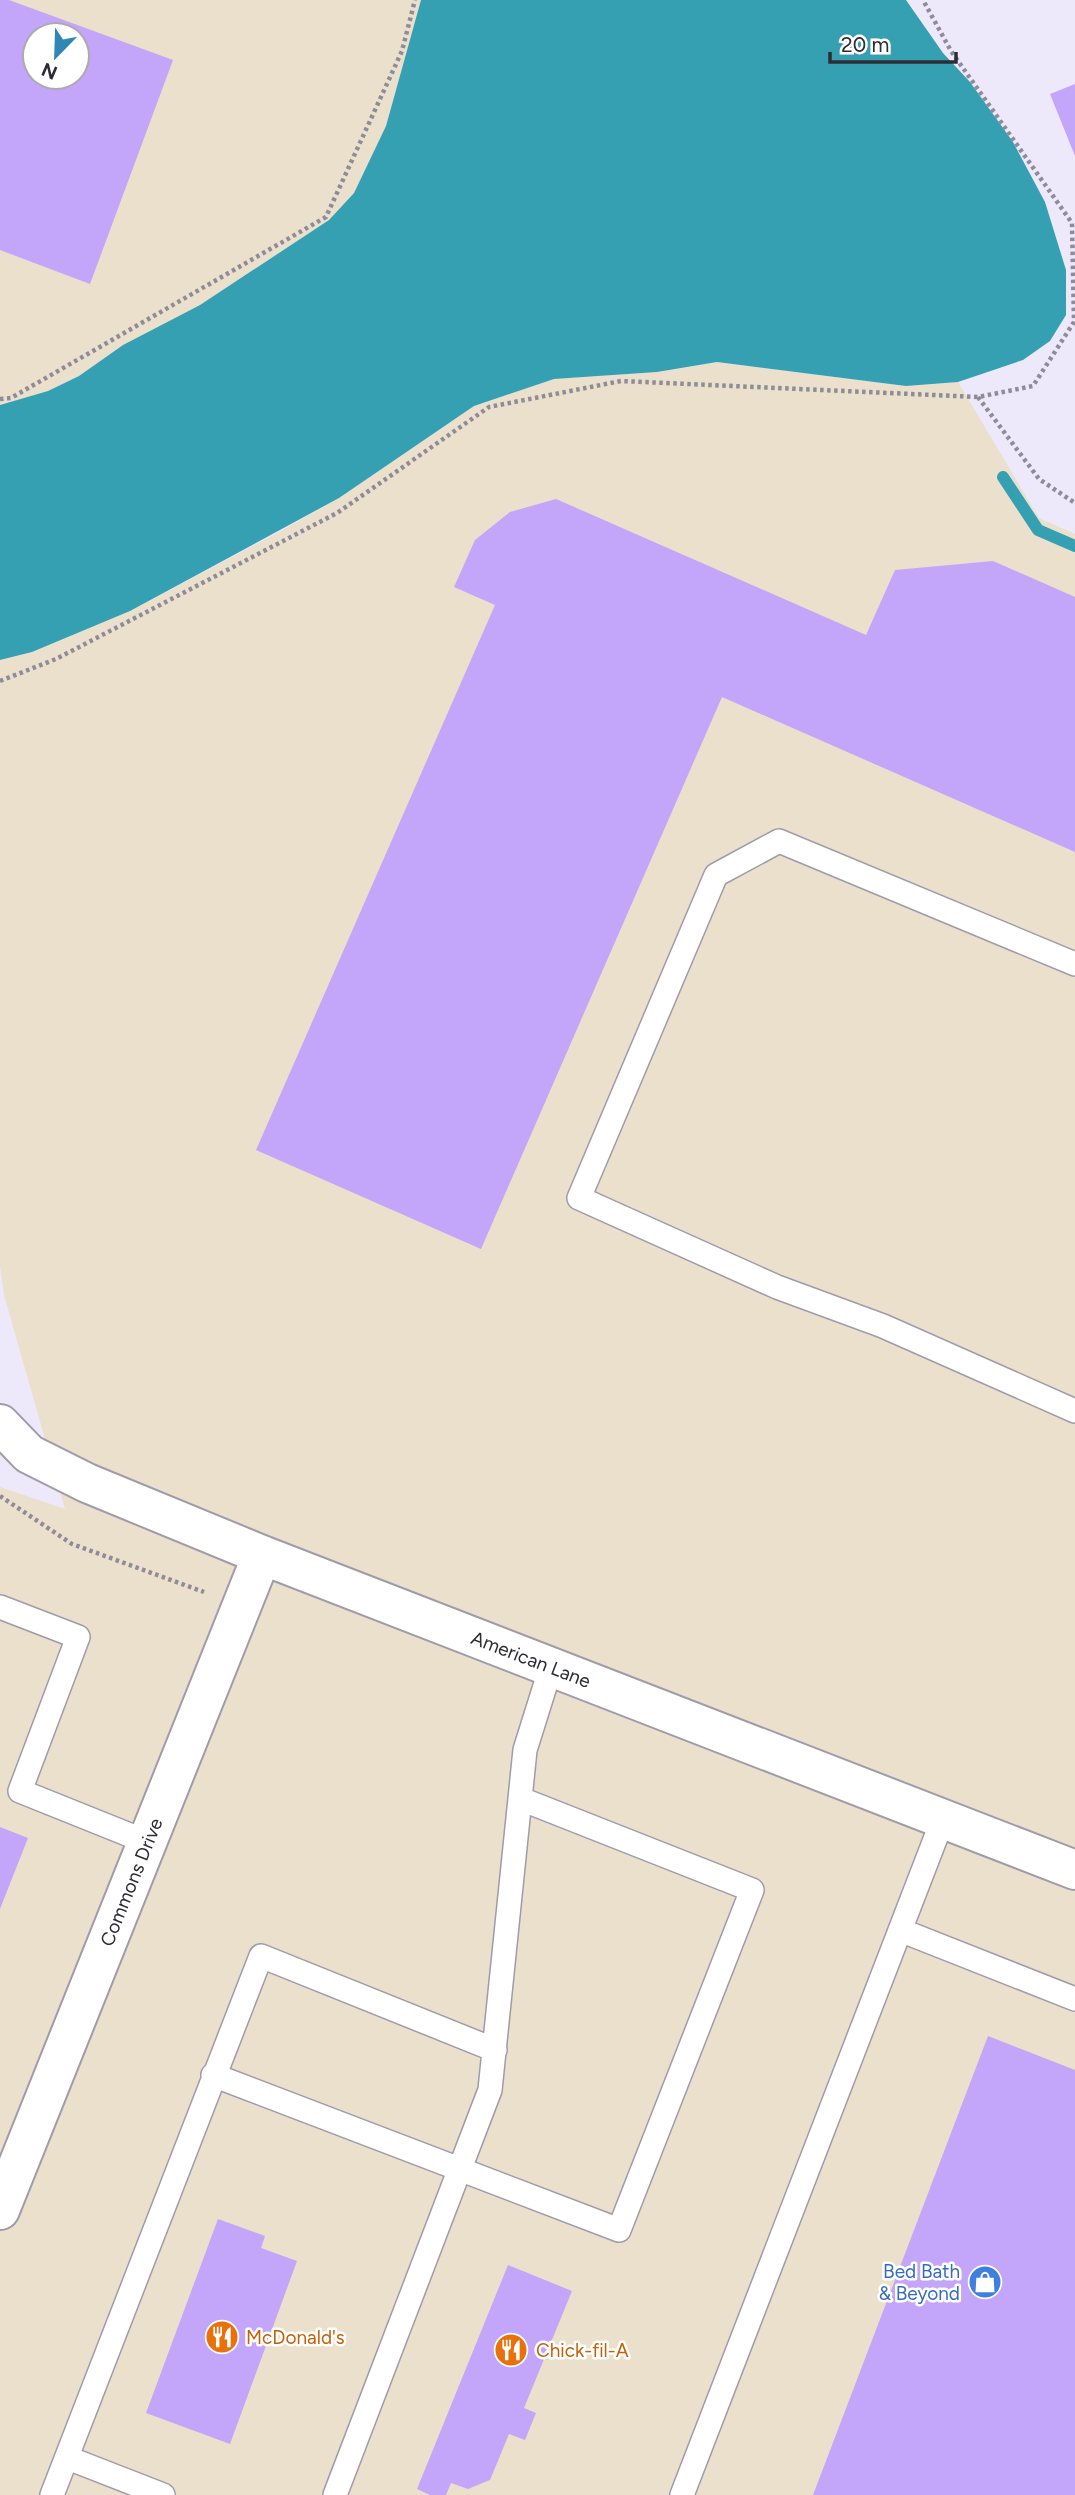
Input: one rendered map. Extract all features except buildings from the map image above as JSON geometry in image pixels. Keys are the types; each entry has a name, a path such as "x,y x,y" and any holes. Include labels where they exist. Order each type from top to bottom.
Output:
{"street":[{"name":"American Lane","path":"0,1424 29,1454 87,1483 262,1555 1075,1870"},
{"name":"Commons Drive","path":"0,2210 9,2161 147,1842 262,1555"}],"lane":[{"path":"1075,964 779,842 716,875 579,1198 777,1287 883,1326 1075,1411"},
{"path":"0,1607 78,1637 20,1791 147,1842"},
{"path":"335,2495 490,2090 525,1750 551,1667"},
{"path":"214,2075 619,2230 752,1890 521,1799"},
{"path":"682,2495 943,1819"},
{"path":"900,1930 1075,1999"},
{"path":"52,2495 261,1956 495,2050"},
{"path":"68,2458 163,2495"}],"path":[{"path":"0,399 11,398 326,217 402,51 415,0"},
{"path":"0,681 56,659 337,513 489,407 621,381 978,397 1033,386 1074,321 1072,223 951,51 923,0"},
{"path":"978,397 1039,479 1075,503"},
{"path":"0,1496 72,1544 189,1585 240,1608"}],"shaded area":[{"path":"0,0 421,0 386,126 354,193 329,220 200,305 123,345 79,376 48,391 0,405"},
{"path":"717,362 906,386 958,382 1039,518 1075,534 1075,2495 0,2495 0,1487 65,1509 4,1295 0,1266 0,660 32,652 130,611 281,531 339,498 474,406 554,379 657,372"}],"water":[{"path":"421,0 906,0 943,53 970,82 1013,142 1045,202 1066,270 1066,315 1050,341 1023,360 958,382 906,386 717,362 657,372 554,379 474,406 339,498 130,611 32,652 0,660 0,405 48,391 79,376 123,345 200,305 329,220 354,193 386,126"}],"waterway":[{"path":"1003,477 1038,530 1075,546"}],"place":[{"name":"Bed Bath & Beyond","path":"985,2282"},
{"name":"McDonald's","path":"222,2337"},
{"name":"Chick-fil-A","path":"511,2350"}]}
